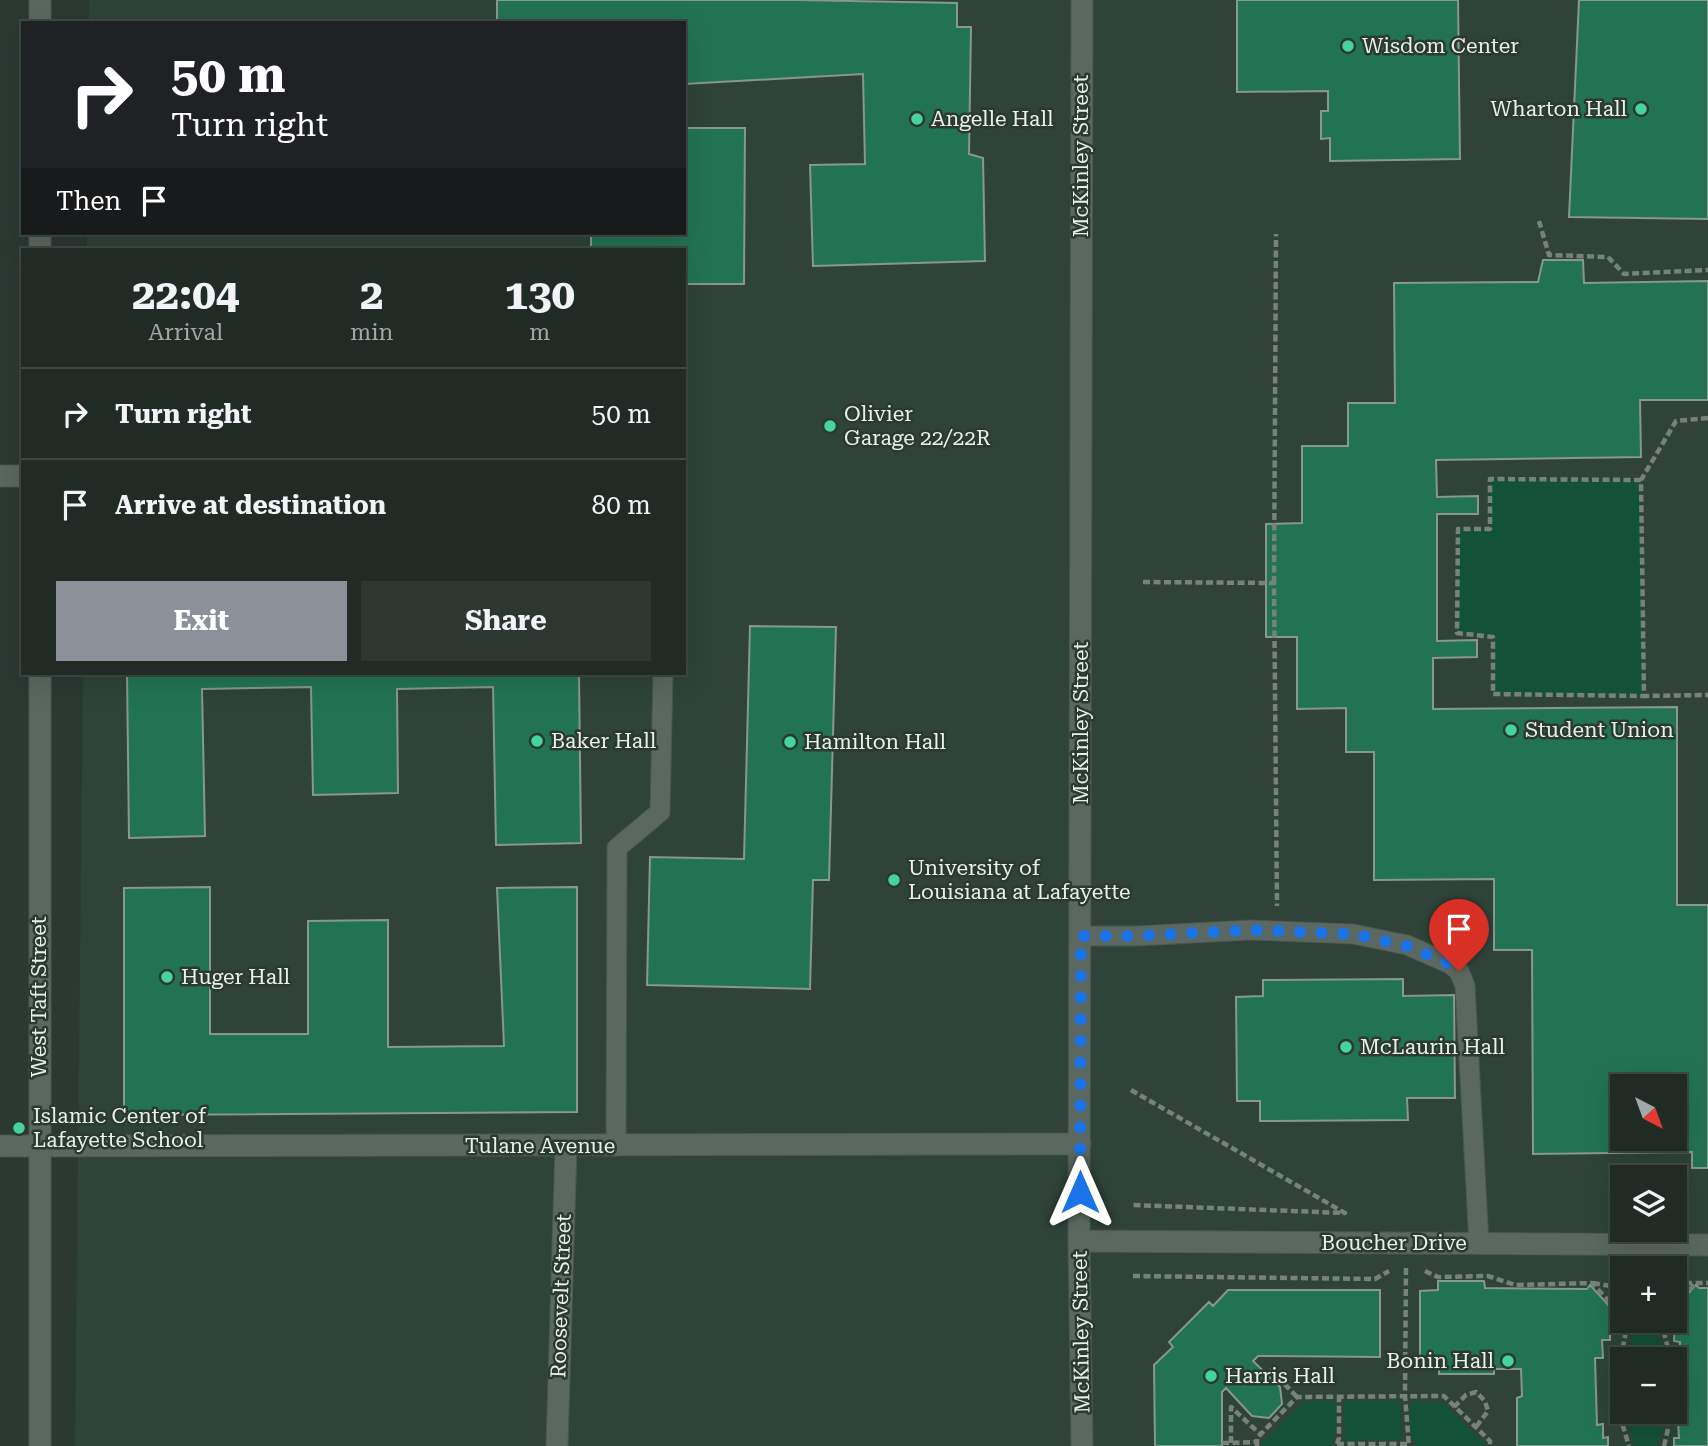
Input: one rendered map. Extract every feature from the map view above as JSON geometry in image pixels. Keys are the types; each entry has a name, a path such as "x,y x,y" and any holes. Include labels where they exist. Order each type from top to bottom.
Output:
{"street":[{"path":"40,0 40,21"},
{"name":"McKinley Street","path":"1082,0 1079,1241 1082,1446"},
{"path":"0,476 21,476"},
{"name":"West Taft Street","path":"40,675 40,1446"},
{"name":"Tulane Avenue","path":"0,1146 1080,1144"},
{"name":"Roosevelt Street","path":"557,1446 566,1146"},
{"name":"Boucher Drive","path":"1079,1241 1708,1245"}],"lane":[{"path":"616,1146 617,848 660,812 663,675"},
{"path":"1081,936 1250,930 1353,934 1407,946 1450,964 1459,971 1465,986 1479,1244"}],"path":[{"path":"1539,221 1549,255 1608,257 1624,274 1708,270"},
{"path":"1276,234 1274,583 1278,908"},
{"path":"1644,696 1642,480 1676,421 1708,418"},
{"path":"1642,480 1490,479 1490,529 1458,529 1457,633 1493,637 1493,694 1708,695"},
{"path":"1143,582 1274,583"},
{"path":"1131,1090 1345,1213 1133,1205"},
{"path":"1339,1396 1337,1445 1408,1445 1405,1396 1406,1243"},
{"path":"1133,1276 1375,1279 1391,1269 1417,1268 1438,1277 1488,1276 1516,1285 1592,1283 1610,1286"},
{"path":"1592,1283 1610,1302"},
{"path":"1687,1283 1708,1283"},
{"path":"1687,1292 1696,1283"},
{"path":"1627,1333 1619,1367 1619,1413 1629,1446"},
{"path":"1270,1368 1297,1397"},
{"path":"1454,1407 1466,1395 1475,1392 1485,1401 1488,1411 1476,1427"},
{"path":"1222,1443 1257,1444 1260,1434 1297,1397 1444,1396 1490,1441 1490,1446"},
{"path":"1231,1443 1231,1407 1260,1434"},
{"path":"1664,1446 1669,1424"}],"shaded area":[{"name":"University of Louisiana at Lafayette","path":"89,0 1708,0 1708,1446 75,1446 83,675 686,675 686,248 87,248 87,235 686,235 686,21 89,21"}],"green space":[{"path":"1490,479 1641,480 1644,696 1493,694 1493,637 1457,633 1458,529 1490,529"},
{"path":"1633,1333 1659,1333 1661,1347 1630,1347"},
{"path":"1335,1401 1337,1425 1331,1446 1261,1446 1304,1402"},
{"path":"1344,1401 1400,1401 1401,1439 1345,1441"},
{"path":"1411,1401 1443,1403 1485,1446 1416,1446 1409,1427"},
{"path":"1628,1424 1664,1424 1657,1446 1634,1446"}],"building":[{"name":"Angelle Hall","path":"497,0 957,3 957,27 971,27 969,154 983,158 985,261 813,266 810,165 865,164 863,74 686,84 686,21 497,21"},
{"name":"Wisdom Center","path":"1237,0 1458,0 1460,159 1330,161 1330,138 1321,139 1321,111 1328,111 1328,91 1237,92"},
{"name":"Wharton Hall","path":"1579,0 1708,0 1708,219 1569,217"},
{"path":"686,128 745,128 744,284 686,284 686,248 591,248 591,235 686,235"},
{"name":"Student Union","path":"1543,260 1583,260 1584,283 1708,281 1708,400 1640,400 1641,457 1436,460 1437,497 1478,496 1478,514 1437,514 1437,641 1477,640 1477,657 1433,658 1433,709 1677,707 1677,905 1708,905 1708,1168 1692,1168 1692,1152 1533,1154 1532,950 1494,950 1494,879 1374,880 1374,752 1346,752 1346,708 1297,709 1297,637 1266,637 1266,524 1302,523 1302,446 1348,446 1348,403 1395,403 1394,283 1538,282"},
{"name":"Hamilton Hall","path":"750,626 836,627 829,880 813,880 810,989 647,985 650,857 744,859"},
{"name":"Baker Hall","path":"127,675 579,675 581,843 496,845 493,687 397,689 398,793 313,795 311,687 202,689 205,836 129,838"},
{"name":"Huger Hall","path":"210,887 210,1034 308,1034 308,921 388,920 388,1047 504,1046 497,888 577,887 577,1112 124,1115 124,888"},
{"name":"McLaurin Hall","path":"1403,979 1403,996 1454,995 1455,1098 1407,1098 1408,1120 1260,1121 1260,1101 1237,1101 1236,997 1263,996 1263,980"},
{"name":"Bonin Hall","path":"1438,1281 1484,1281 1485,1288 1587,1289 1590,1285 1610,1307 1610,1340 1602,1340 1603,1358 1595,1358 1597,1425 1603,1424 1603,1438 1608,1437 1608,1446 1517,1446 1517,1398 1522,1396 1521,1369 1494,1369 1494,1374 1439,1374 1439,1365 1420,1365 1420,1291 1438,1290"},
{"path":"1696,1285 1699,1288 1708,1288 1708,1446 1674,1446 1674,1438 1679,1438 1678,1424 1687,1424 1687,1347 1680,1347 1680,1342 1674,1341 1674,1333 1687,1333 1687,1294"},
{"name":"Harris Hall","path":"1228,1290 1380,1290 1380,1357 1258,1356 1253,1361 1280,1387 1282,1404 1269,1418 1252,1416 1226,1388 1222,1392 1222,1446 1155,1446 1154,1365 1173,1347 1169,1342 1209,1302 1213,1306"}],"place":[{"name":"Wisdom Center","path":"1348,46"},
{"name":"Wharton Hall","path":"1641,109"},
{"name":"Angelle Hall","path":"917,119"},
{"name":"Olivier Garage 22/22R","path":"830,426"},
{"name":"Student Union","path":"1511,730"},
{"name":"Baker Hall","path":"537,741"},
{"name":"Hamilton Hall","path":"790,742"},
{"name":"University of Louisiana at Lafayette","path":"894,880"},
{"name":"Huger Hall","path":"167,977"},
{"name":"McLaurin Hall","path":"1346,1047"},
{"name":"Islamic Center of Lafayette School","path":"19,1128"},
{"name":"Bonin Hall","path":"1508,1361"},
{"name":"Harris Hall","path":"1211,1376"}],"route":[{"path":"1080,1192 1081,936 1250,930 1353,934 1407,946 1450,964 1459,971"}]}
